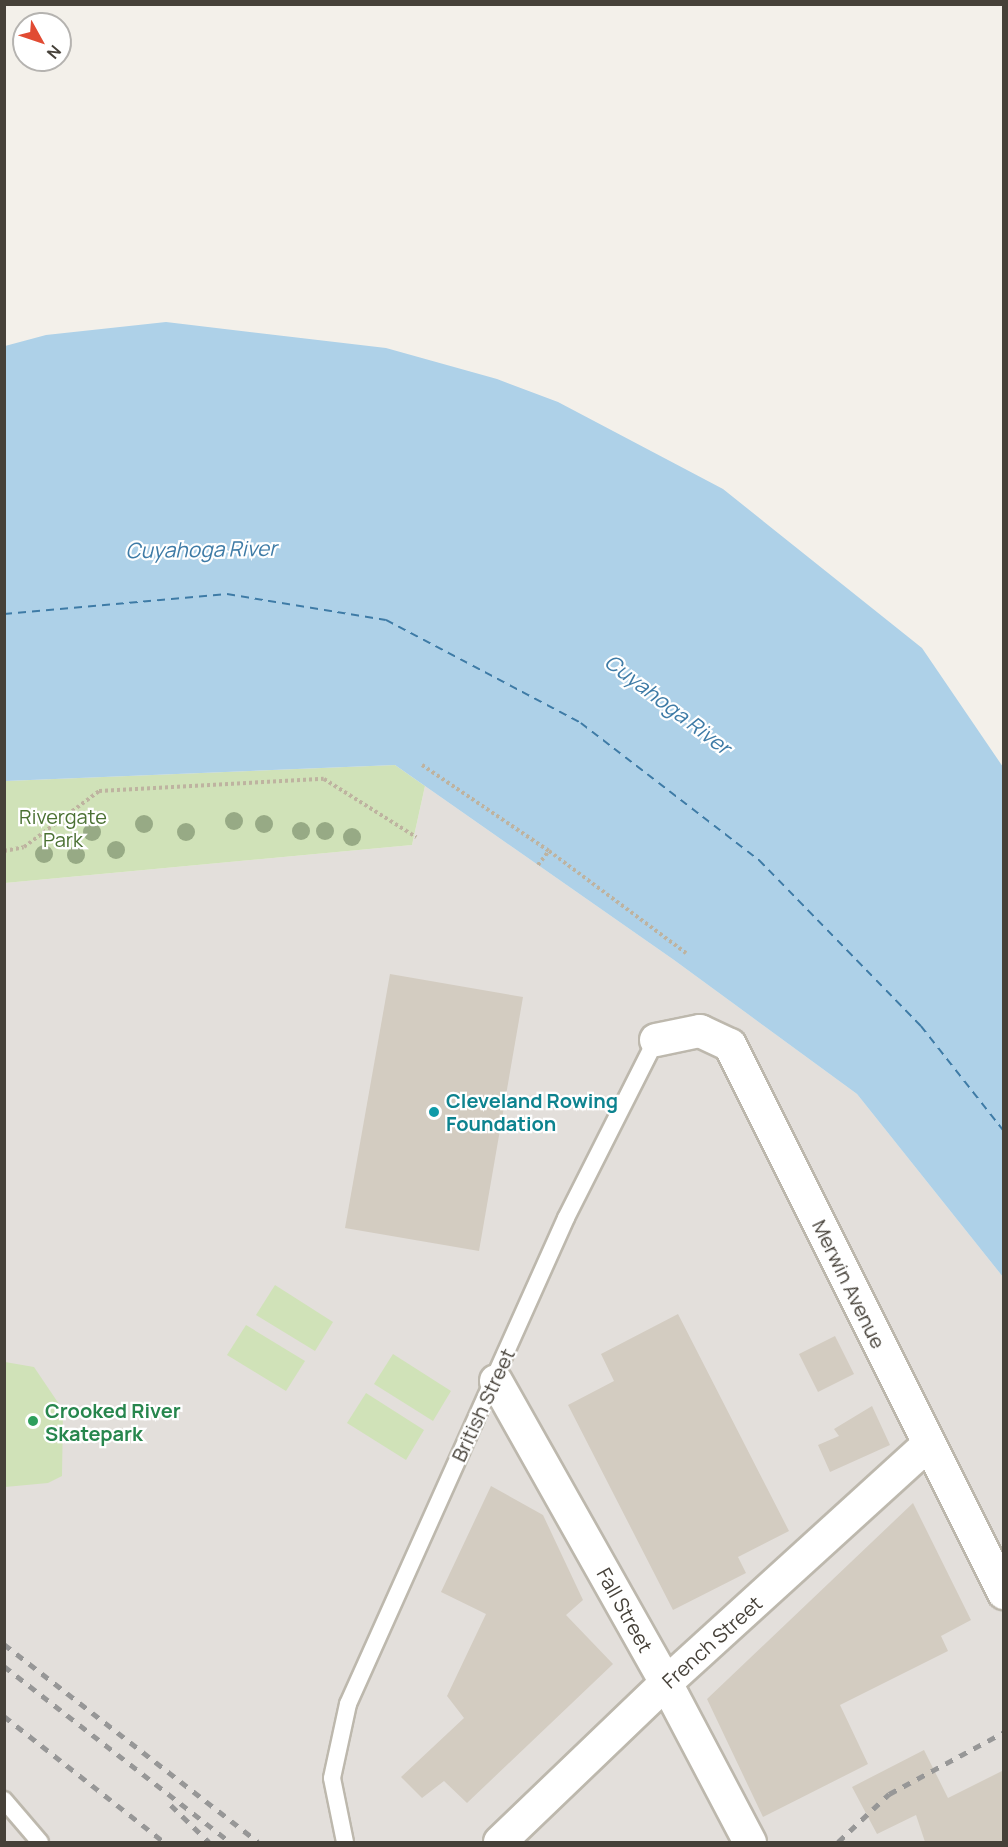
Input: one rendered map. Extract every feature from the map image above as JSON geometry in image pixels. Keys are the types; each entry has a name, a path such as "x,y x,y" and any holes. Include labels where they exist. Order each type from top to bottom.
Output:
{"street":[{"name":"Merwin Avenue","path":"656,1040 700,1031 730,1045 1004,1593"},
{"name":"Fall Street","path":"496,1381 666,1683 750,1842"},
{"name":"French Street","path":"500,1842 666,1683 928,1445"}],"lane":[{"name":"British Street","path":"345,1842 332,1778 348,1704 398,1587 496,1381 566,1218 656,1040"},
{"path":"4,1800 40,1842"}],"path":[{"path":"422,765 549,851 686,953"},
{"path":"4,851 24,847 99,791 324,779 417,837"},
{"path":"538,865 549,851"}],"shaded area":[{"path":"425,786 674,960 857,1094 1003,1277 1003,1842 5,1842 5,883 412,845"}],"green space":[{"name":"Rivergate Park","path":"395,765 425,786 412,845 5,883 6,781"},
{"path":"275,1285 333,1322 315,1351 256,1315"},
{"path":"246,1325 305,1361 286,1391 227,1355"},
{"path":"393,1354 451,1391 433,1421 374,1384"},
{"name":"Crooked River Skatepark","path":"5,1362 34,1367 63,1410 62,1476 48,1483 5,1487"},
{"path":"366,1393 424,1430 406,1460 347,1423"}],"water":[{"name":"Cuyahoga River","path":"166,322 386,348 497,379 558,402 723,489 922,648 1003,767 1003,1277 857,1094 674,960 395,765 6,781 5,838 5,346 46,335"}],"building":[{"name":"Cleveland Rowing Foundation","path":"390,974 523,997 479,1251 345,1228"},
{"path":"678,1314 789,1531 738,1557 746,1573 673,1610 568,1405 614,1381 601,1354"},
{"path":"835,1336 854,1374 818,1392 799,1354"},
{"path":"872,1406 890,1445 830,1472 818,1445 839,1436 834,1429"},
{"path":"491,1486 543,1515 583,1600 566,1615 613,1664 467,1803 444,1781 422,1798 401,1777 464,1718 447,1696 486,1614 441,1592"},
{"path":"913,1503 971,1620 941,1636 948,1651 840,1705 868,1764 763,1817 707,1699"},
{"path":"924,1750 948,1798 1004,1770 1004,1842 925,1842 916,1815 877,1834 852,1787"}],"ferry route":[{"path":"4,614 227,594 386,620 581,723 759,860 921,1026 1004,1131"}],"railway":[{"path":"4,1644 258,1842"},
{"path":"4,1666 230,1842"},
{"path":"4,1716 164,1842"},
{"path":"838,1842 889,1794 1004,1732"},
{"path":"171,1805 209,1842"}],"place":[{"name":"Cleveland Rowing Foundation","path":"434,1112"},
{"name":"Crooked River Skatepark","path":"33,1421"}]}
